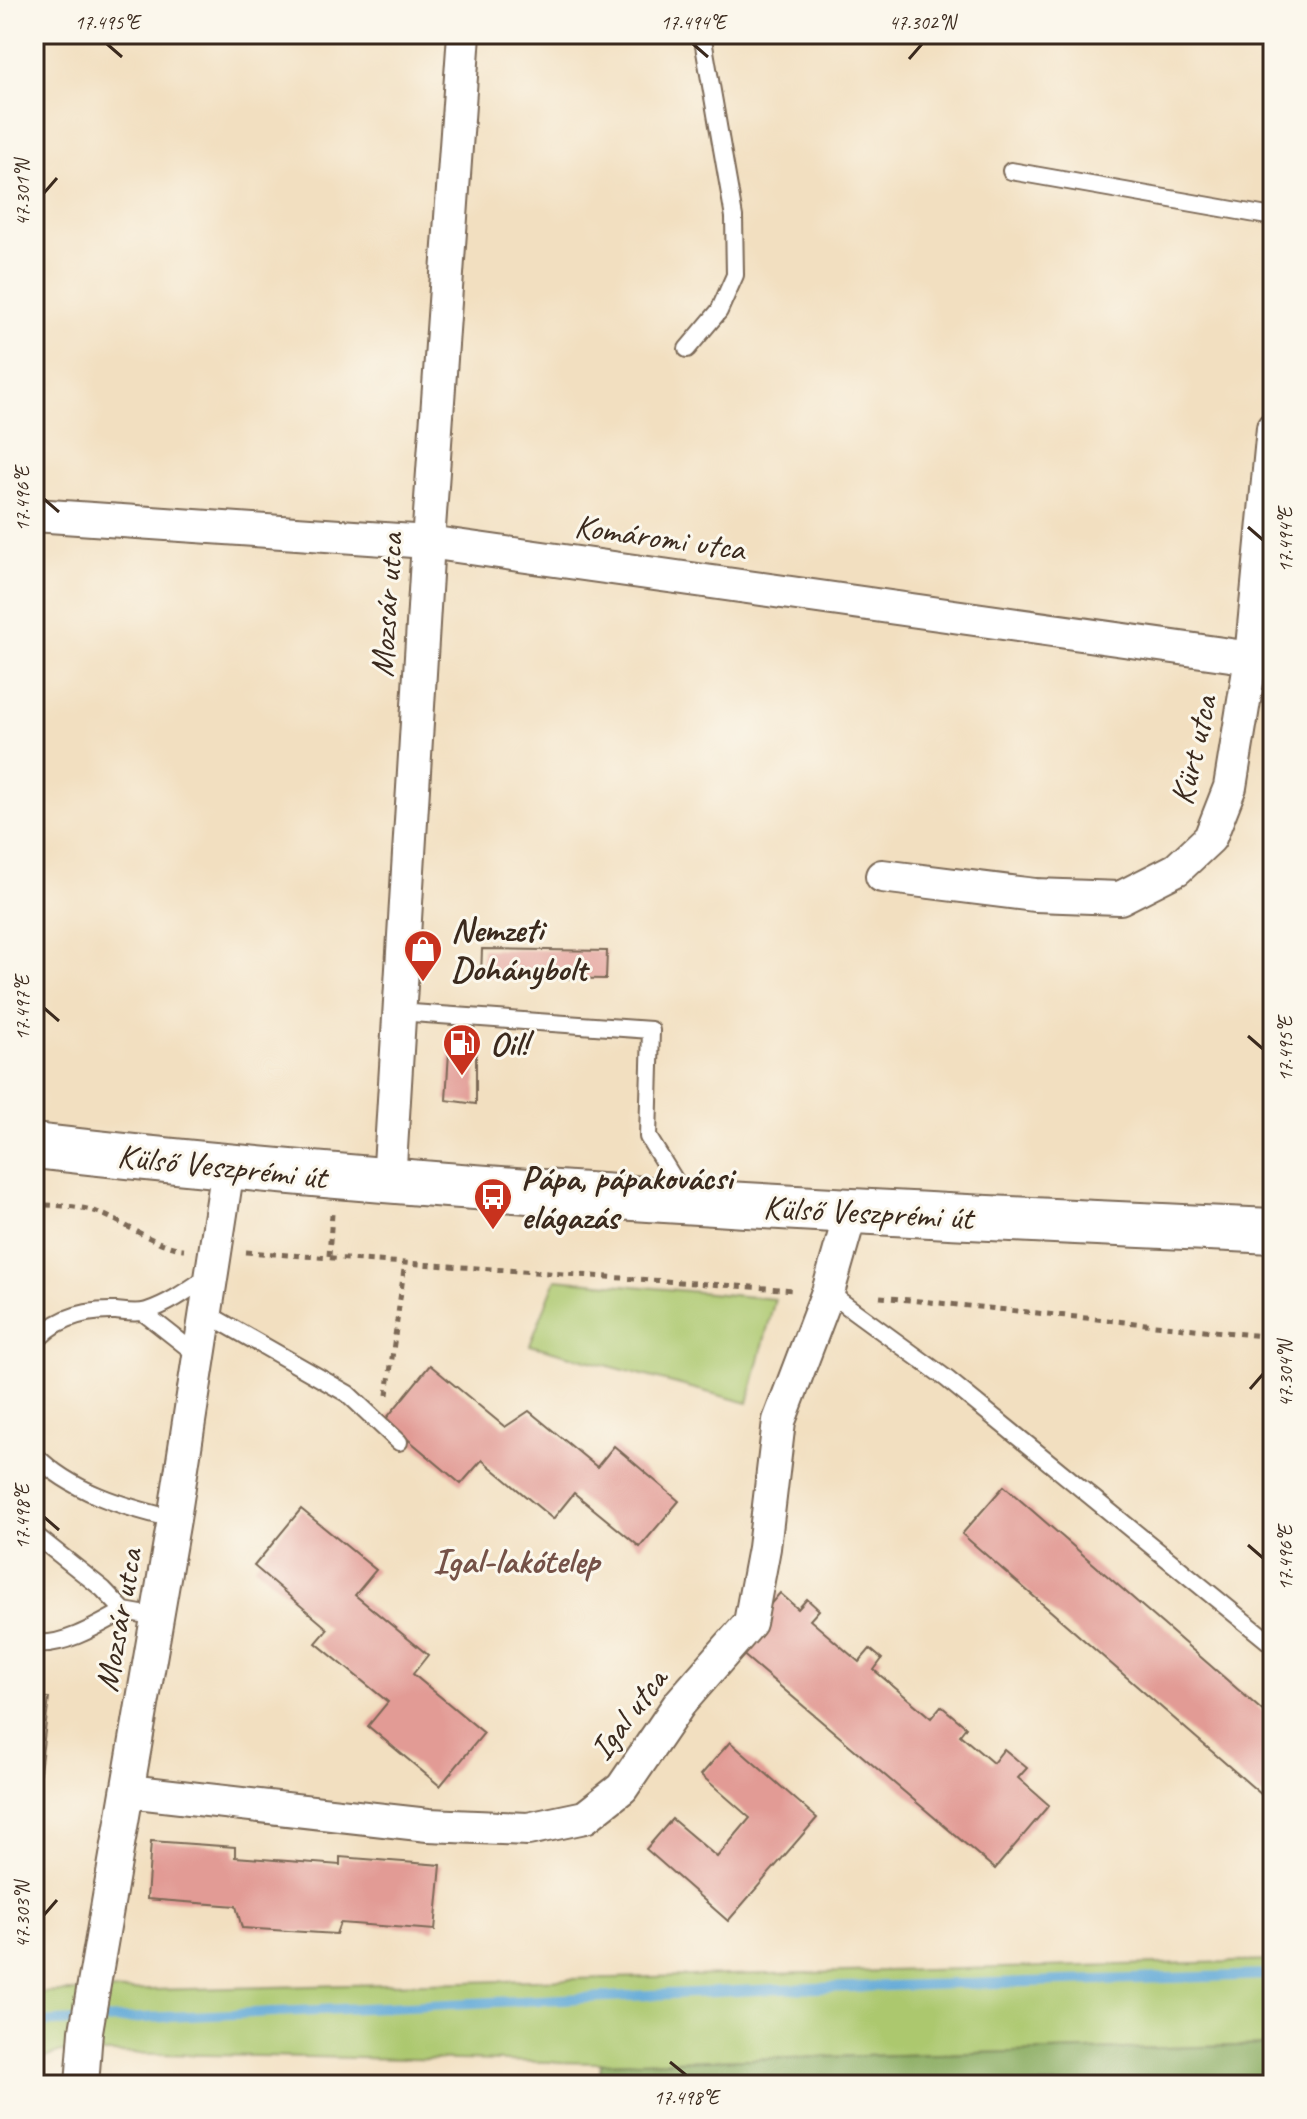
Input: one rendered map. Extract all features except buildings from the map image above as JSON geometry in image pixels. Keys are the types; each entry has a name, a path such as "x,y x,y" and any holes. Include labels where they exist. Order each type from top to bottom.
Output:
{"street":[{"name":"Mozsár utca","path":"389,1182 428,542 464,34"},
{"name":"Kürt utca","path":"882,876 1035,895 1120,898 1177,869 1210,838 1230,787 1262,659 1273,428"},
{"name":"Komáromi utca","path":"34,515 428,542 1262,659"},
{"name":"Külső Veszprémi út","path":"34,1146 389,1182 851,1212 1273,1231"},
{"name":"Mozsár utca","path":"82,2085 91,1998 158,1617 228,1168"},
{"name":"Igal utca","path":"128,1791 428,1825 528,1829 585,1817 622,1788 680,1703 750,1623 764,1548 779,1421 828,1292 851,1212"}],"lane":[{"path":"687,349 719,311 735,275 734,217 702,34"},
{"path":"1011,171 1273,217"},
{"path":"398,1012 651,1030 648,1137 687,1202"},
{"path":"34,1344 43,1332 65,1319 96,1311 144,1313 180,1296 214,1263"},
{"path":"828,1292 947,1379 1273,1645"},
{"path":"144,1313 200,1357"},
{"path":"206,1313 348,1394 399,1442"},
{"path":"34,1454 66,1479 98,1496 125,1507 174,1519"},
{"path":"34,1534 103,1589 124,1611 158,1617"},
{"path":"34,1643 48,1645 124,1611"}],"path":[{"path":"34,1204 92,1210 173,1248 214,1263 405,1262 828,1292 1273,1337"},
{"path":"382,1426 405,1262"}],"green space":[{"path":"556,1279 775,1299 748,1403 530,1345"},
{"path":"1273,1961 1273,2045 601,2063 61,2052 34,2062 34,1993"},
{"path":"1273,2045 1273,2085 599,2085 601,2063"}],"waterway":[{"path":"34,2023 781,1989 1273,1975"}],"place":[{"name":"Nemzeti Dohánybolt","path":"423,983"},
{"name":"Oil!","path":"462,1077"},
{"name":"Pápa, pápakovácsi elágazás","path":"493,1231"}],"district":[{"name":"Igal-lakótelep","path":"516,1561"}]}
